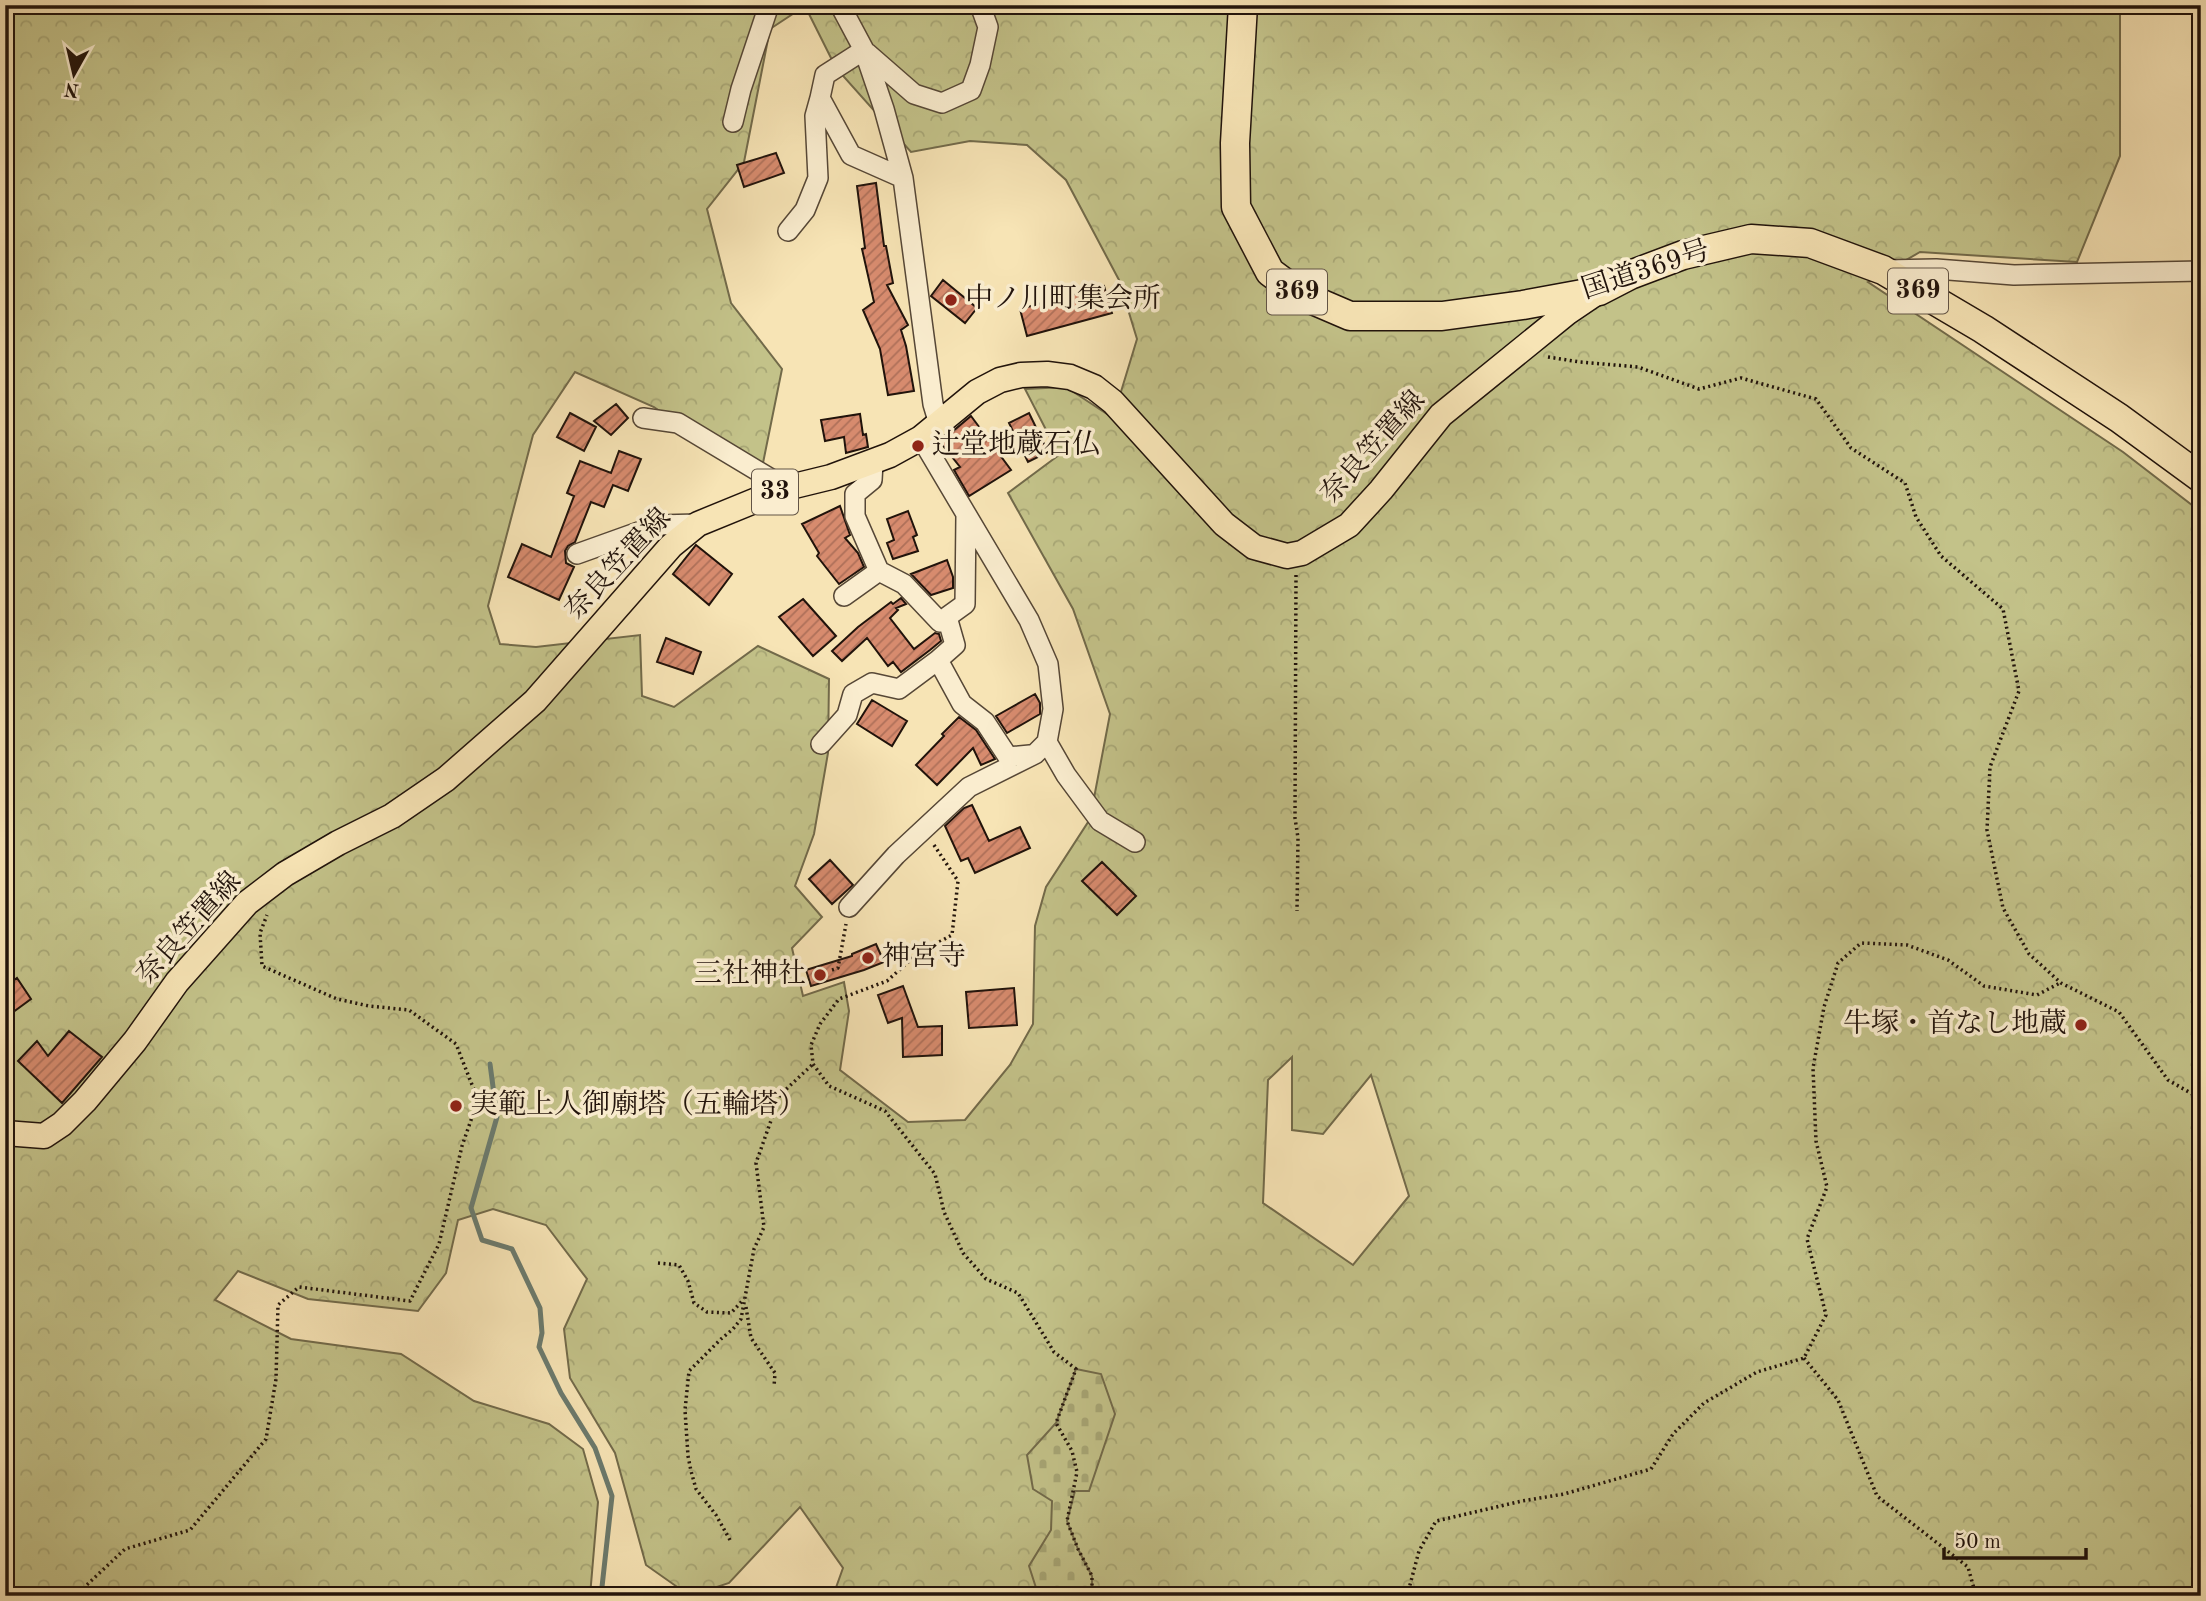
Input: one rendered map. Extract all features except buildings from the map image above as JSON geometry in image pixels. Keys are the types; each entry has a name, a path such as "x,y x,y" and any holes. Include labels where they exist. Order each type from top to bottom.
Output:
{"highway":[{"name":"国道369号","path":"1243,5 1235,143 1236,207 1270,272 1301,295 1350,316 1442,316 1599,291 1630,275 1683,255 1751,239 1810,243 1883,270 1983,328 2037,354 2201,478"}],"main road":[{"name":"奈良笠置線","path":"5,1133 44,1136 62,1124 135,1041 177,982 247,903 285,874 392,816 446,779 535,701 671,546 698,524 786,488 873,463 930,431 976,392 1000,380 1021,374 1047,374 1070,377 1094,387 1113,402 1216,515 1254,547 1287,556 1302,553 1349,525 1441,415 1568,312 1599,291"}],"street":[{"path":"733,122 769,5"},
{"path":"840,5 864,50 884,108 903,178 933,404 930,431 966,514 1029,620 1048,664 1053,709 1041,748 969,787 895,855 849,907"},
{"path":"864,50 914,94 942,103 971,90 980,65 988,27 980,5"},
{"path":"788,231 805,210 818,178 815,116 825,75 864,50"},
{"path":"820,98 851,155 903,178"},
{"path":"1883,270 1936,269 2014,275 2196,277"},
{"path":"643,418 678,423 786,488"},
{"path":"873,463 872,480 855,494 855,516 879,571 904,584 940,622 965,604 966,514"},
{"path":"577,554 658,525 698,524"},
{"path":"844,596 879,571"},
{"path":"821,744 847,715 853,694 872,683 899,689 955,645 947,617"},
{"path":"938,660 962,705 985,722 1008,757 1041,748"},
{"path":"1041,748 1066,775 1100,821 1135,842"}],"path":[{"path":"1520,352 1580,362 1638,367 1699,389 1741,379 1816,399 1851,448 1905,483 1916,517 1941,556 2003,609 2019,691 1990,767 1987,830 2003,908 2029,954 2061,983 2119,1012 2168,1080 2201,1099"},
{"path":"1297,911 1296,576 1302,553"},
{"path":"924,828 958,881 952,934 917,954 887,981 839,999 821,1024 811,1045 813,1064 829,1086 885,1111 935,1174 944,1212 963,1253 986,1279 1018,1293 1054,1352 1076,1369 1056,1423 1072,1451 1077,1472 1067,1521 1093,1576 1092,1596"},
{"path":"832,970 838,968 849,907"},
{"path":"75,1596 125,1549 190,1530 266,1439 276,1379 278,1305 299,1287 410,1301 439,1244 462,1146 478,1100 456,1044 410,1010 369,1006 337,999 262,967 260,933 270,909"},
{"path":"1407,1596 1419,1551 1436,1521 1564,1494 1651,1469 1673,1434 1704,1403 1757,1372 1804,1358 1826,1315 1807,1239 1827,1187 1816,1141 1813,1068 1824,1007 1838,963 1861,943 1907,945 1948,960 1984,986 2037,995 2061,983"},
{"path":"730,1540 716,1515 696,1489 688,1456 685,1410 689,1371 741,1319 754,1249 764,1227 756,1163 780,1095 813,1064"},
{"path":"658,1263 679,1265 688,1281 694,1303 707,1312 731,1313 745,1299"},
{"path":"745,1299 751,1338 775,1373 774,1387"},
{"path":"1804,1358 1838,1400 1877,1496 1968,1567 1976,1596"}],"green space":[{"path":"5,5 2120,5 2120,156 2077,262 1920,252 1868,282 2123,452 2201,512 2201,1596 833,1596 843,1568 800,1507 729,1583 690,1596 646,1565 615,1453 570,1378 564,1329 587,1279 546,1225 493,1209 458,1220 446,1273 418,1311 308,1299 238,1271 215,1300 291,1339 401,1354 474,1401 549,1424 583,1449 598,1502 590,1596 5,1596","holes":["805,6 836,68 911,152 970,141 1027,145 1066,180 1119,280 1137,339 1113,418 1066,387 1025,389 1059,455 1008,493 1073,609 1110,714 1090,819 1046,887 1035,926 1033,1024 1010,1065 965,1120 908,1122 840,1070 849,1011 844,982 803,996 792,948 822,917 795,886 814,834 828,753 829,679 758,646 674,707 642,696 640,635 536,647 500,644 488,606 533,435 575,372 654,407 723,456 763,463 782,369 731,303 707,209 744,162 770,29","1292,1057 1292,1130 1323,1134 1371,1075 1409,1196 1353,1265 1263,1203 1268,1080"]},
{"path":"1076,1369 1101,1374 1115,1414 1089,1491 1075,1491 1067,1521 1092,1576 1092,1596 1042,1596 1038,1594 1029,1566 1051,1530 1052,1501 1033,1489 1027,1455 1056,1423"}],"waterway":[{"path":"490,1064 497,1117 471,1208 482,1240 512,1249 540,1308 542,1333 539,1347 561,1393 595,1448 612,1496 601,1596"}],"place":[{"name":"中ノ川町集会所","path":"951,300"},
{"name":"辻堂地蔵石仏","path":"918,446"},
{"name":"神宮寺","path":"868,958"},
{"name":"三社神社","path":"820,975"},
{"name":"牛塚・首なし地蔵","path":"2081,1025"},
{"name":"実範上人御廟塔（五輪塔）","path":"456,1106"}]}
